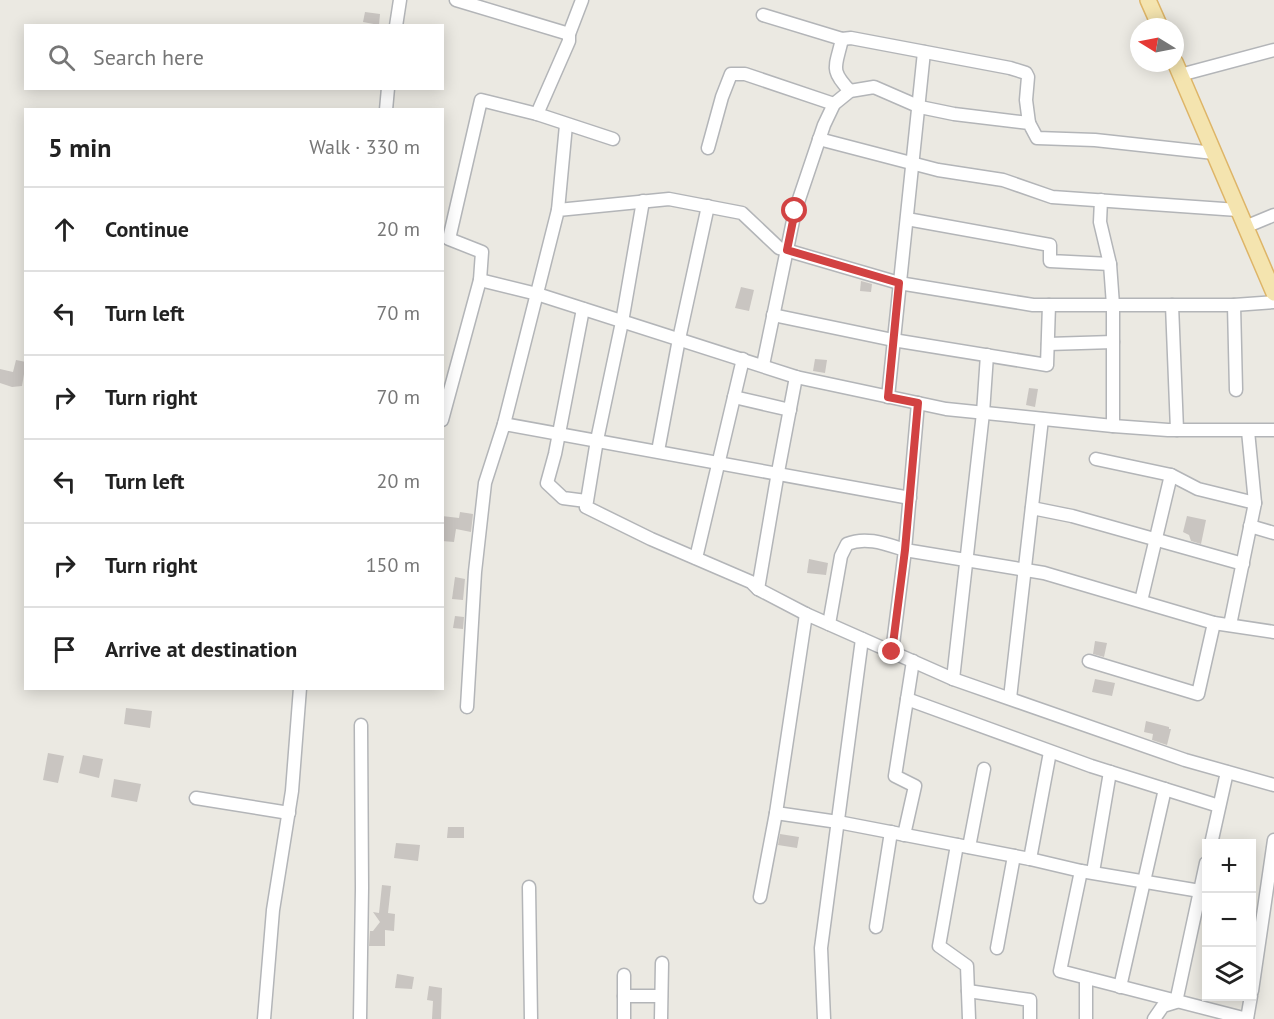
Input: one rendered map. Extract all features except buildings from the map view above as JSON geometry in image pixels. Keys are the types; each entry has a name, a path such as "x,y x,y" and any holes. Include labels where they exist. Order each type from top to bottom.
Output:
{"main road":[{"path":"1148,0 1156,18"},
{"path":"1180,72 1274,293"}],"street":[{"path":"396,24 400,0"},
{"path":"456,0 569,34"},
{"path":"537,114 569,41 569,34 582,0"},
{"path":"763,15 842,39 851,38 1026,73 1029,123 1037,138 1095,140 1214,153"},
{"path":"842,39 835,71 837,78 850,91"},
{"path":"1184,67 1274,50"},
{"path":"888,397 924,52"},
{"path":"708,148 731,74 745,74 834,104"},
{"path":"763,365 795,211 819,139 834,104 850,91 874,87 920,106 954,114 1029,123"},
{"path":"386,108 388,90"},
{"path":"444,413 480,280 482,252 450,239 481,100 537,114 613,139"},
{"path":"467,707 475,572 485,483 504,424 558,210 566,125"},
{"path":"819,139 938,170 1003,180 1052,197 1238,210"},
{"path":"558,210 669,199 708,206 742,213 779,248 899,283 1033,305 1234,305 1274,302"},
{"path":"1101,200 1100,222 1110,264 1113,305 1113,426"},
{"path":"643,201 586,507 608,519 751,582 758,589 806,614 953,679 1185,760 1274,785"},
{"path":"658,451 679,339 708,206"},
{"path":"1245,227 1274,215"},
{"path":"907,219 1050,245 1050,261 1110,264"},
{"path":"480,280 537,294 796,377 946,409 1113,426 1177,430 1274,430"},
{"path":"773,315 893,340 1047,365 1049,305"},
{"path":"1172,305 1177,430"},
{"path":"1234,305 1236,390"},
{"path":"583,309 555,454 546,483 563,498 586,501"},
{"path":"1048,344 1113,342"},
{"path":"953,679 983,413 987,355"},
{"path":"696,558 743,359"},
{"path":"758,589 796,377"},
{"path":"734,397 790,410"},
{"path":"892,652 905,550 918,403"},
{"path":"1010,698 1042,419"},
{"path":"504,424 778,472 910,498"},
{"path":"1230,625 1255,503 1248,431"},
{"path":"1096,459 1171,475 1198,489 1255,503"},
{"path":"1142,601 1171,475"},
{"path":"1032,508 1072,516 1243,564"},
{"path":"1250,526 1274,533"},
{"path":"829,624 841,556 847,544 864,541 1044,573 1214,623 1274,632"},
{"path":"760,897 776,813 806,614"},
{"path":"1089,662 1198,694 1214,623"},
{"path":"824,1019 821,948 862,639"},
{"path":"904,835 915,786 895,776 913,661"},
{"path":"264,1019 273,910 292,791 300,690"},
{"path":"907,699 1050,752 1219,806"},
{"path":"360,1019 361,725"},
{"path":"1030,859 1050,752"},
{"path":"969,1019 967,966 939,946 984,769"},
{"path":"1110,772 1087,872 1060,971 1247,1019 1250,1001"},
{"path":"1212,839 1227,772"},
{"path":"1120,987 1165,789"},
{"path":"196,798 289,813"},
{"path":"776,813 838,822 1087,872 1200,891"},
{"path":"876,927 891,832"},
{"path":"1256,958 1274,840"},
{"path":"997,948 1014,856"},
{"path":"1176,1002 1202,882"},
{"path":"529,887 531,1019"},
{"path":"661,1019 662,963"},
{"path":"624,975 624,1019"},
{"path":"1086,978 1086,1019"},
{"path":"968,991 1030,1000 1030,1019"},
{"path":"624,996 661,996"},
{"path":"1154,1019 1163,1006 1176,1002"}],"route":[{"path":"795,211 787,250 899,283 888,397 918,403 905,550 892,652"}]}
